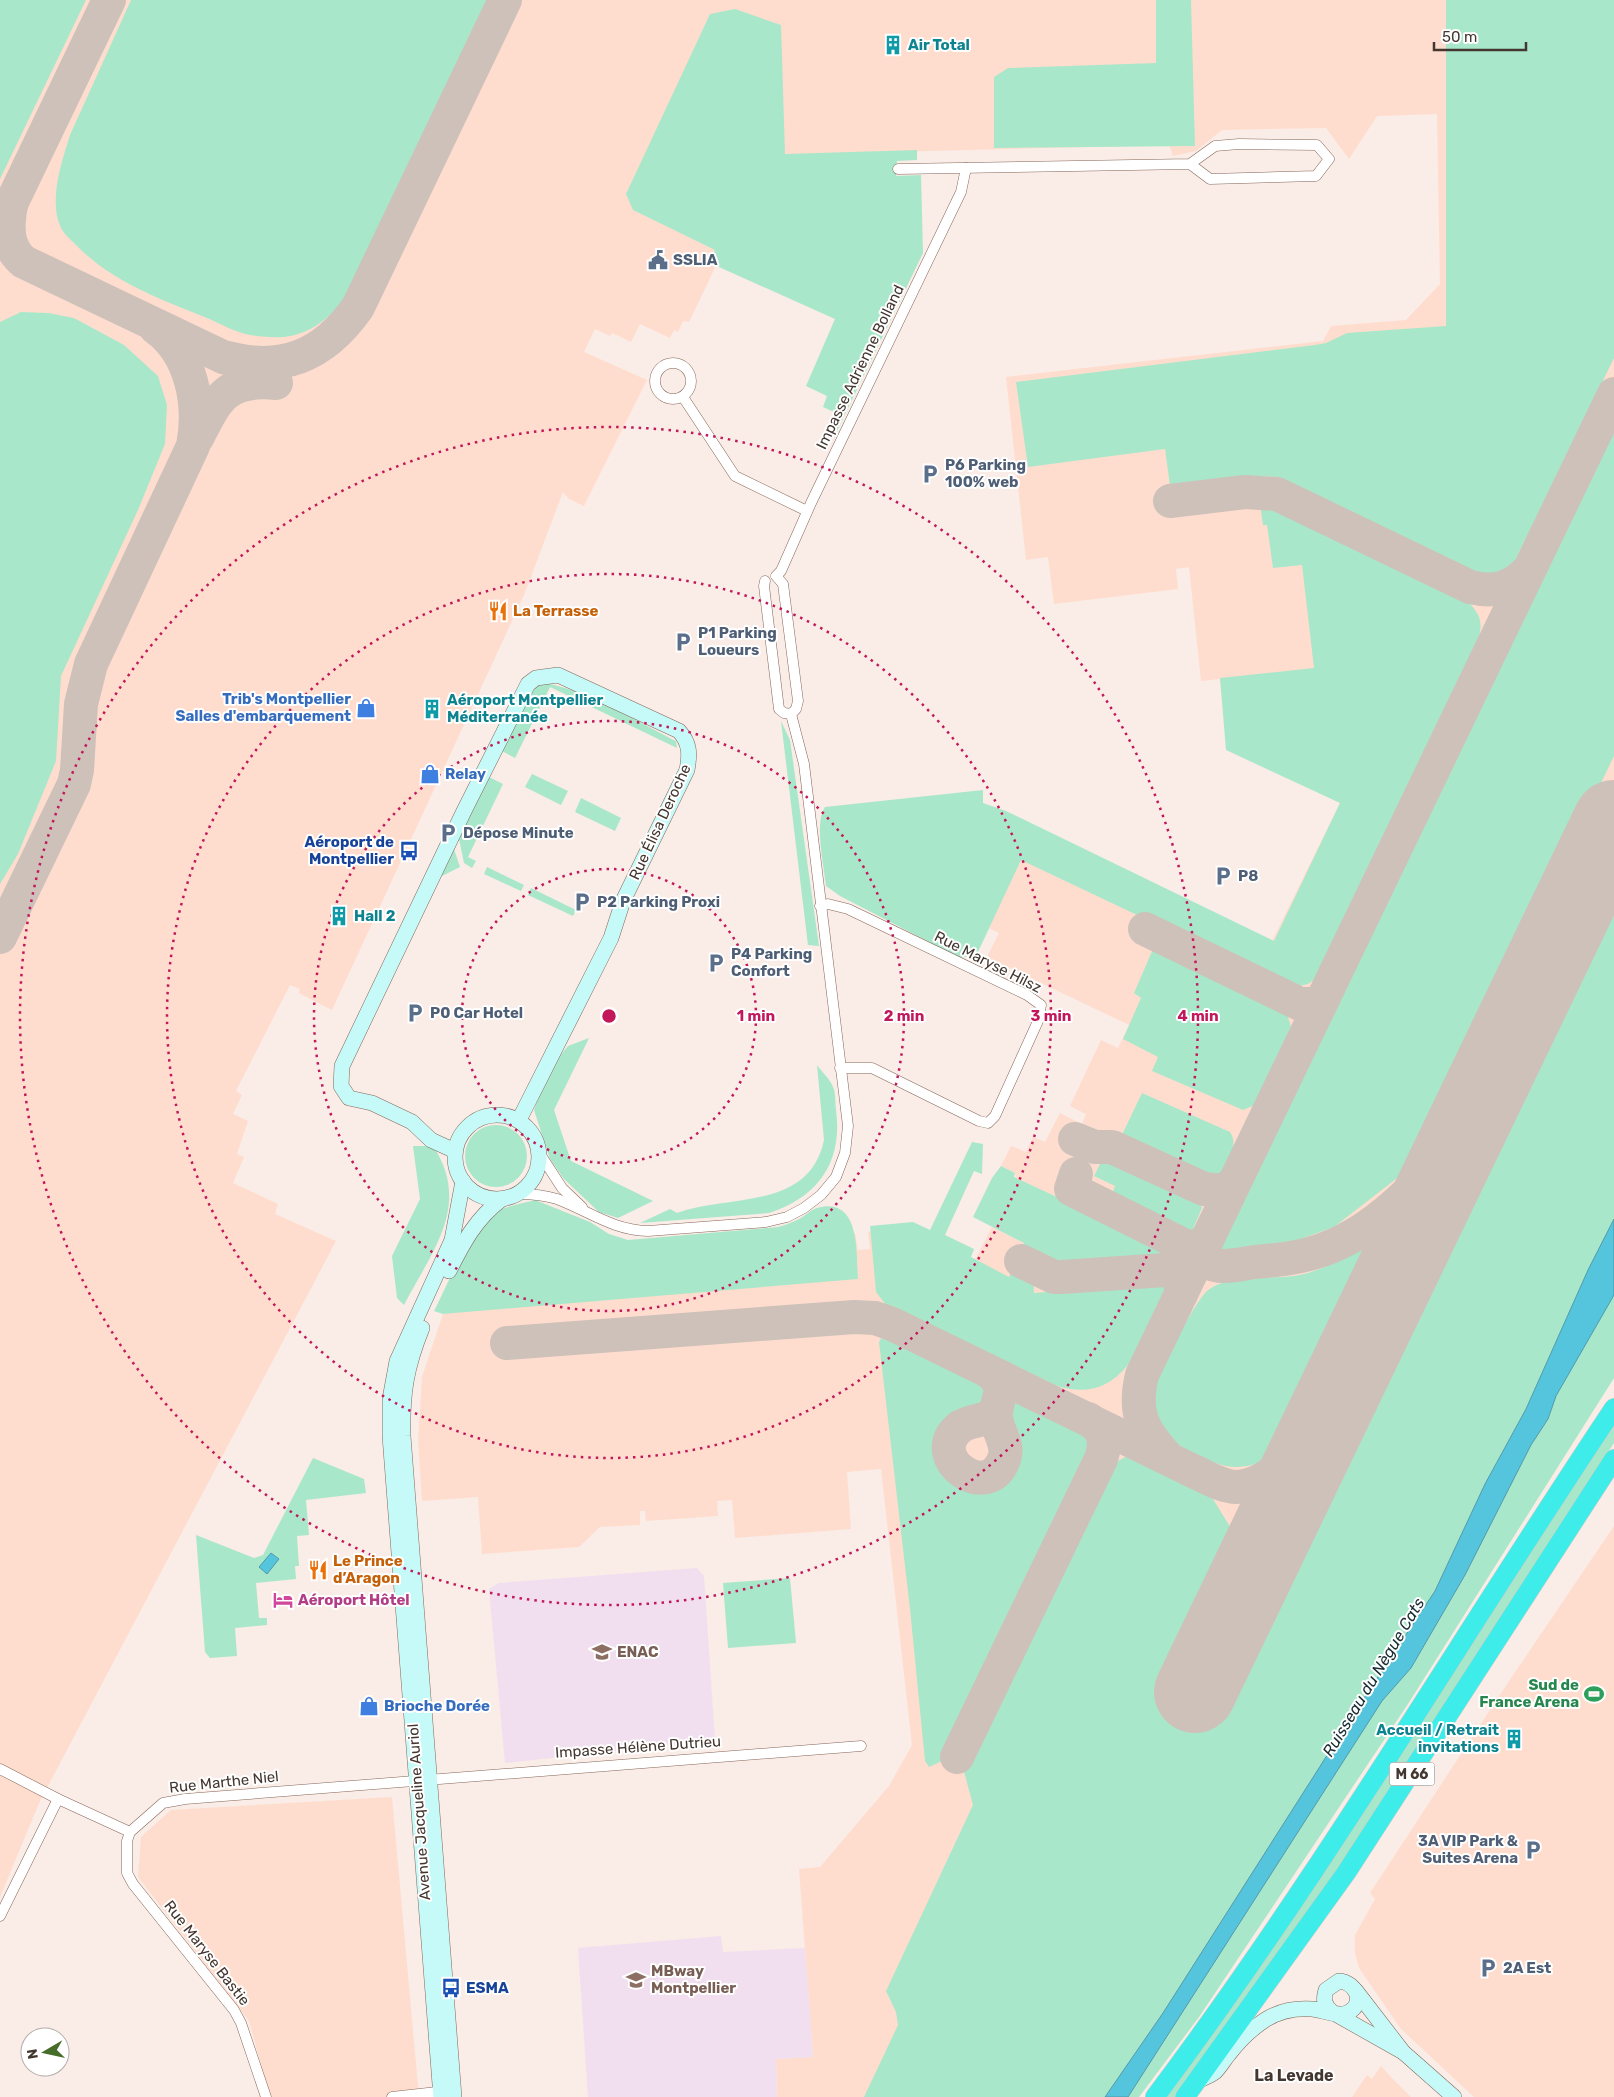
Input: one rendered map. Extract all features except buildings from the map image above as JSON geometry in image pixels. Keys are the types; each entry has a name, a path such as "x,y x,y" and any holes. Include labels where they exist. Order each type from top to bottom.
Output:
{"highway":[{"name":"M 66","path":"1155,2097 1200,2037 1318,1867 1614,1408"},
{"name":"M 66","path":"1186,2097 1385,1816 1614,1459"}],"main road":[{"name":"Rue Élisa Deroche","path":"455,1151 431,1140 412,1122 372,1103 349,1098 341,1086 342,1066 464,811 528,684 536,678 558,675 679,731 689,746 689,758 687,770 623,901 611,938 519,1120"},
{"path":"492,1114 506,1115 519,1120 530,1129 537,1141 540,1154 539,1166 534,1177 518,1194 502,1199 480,1195 462,1181 456,1167 455,1151 459,1138 468,1126 479,1118 492,1114"},
{"name":"Avenue Jacqueline Auriol","path":"423,1780 390,1436 390,1399 397,1361 452,1240 462,1181"},
{"name":"Avenue Jacqueline Auriol","path":"447,2094 423,1780 402,1400 408,1362 425,1319 452,1263 473,1226 488,1209 502,1199"},
{"path":"1402,2052 1349,1983 1339,1981 1329,1986 1324,2000 1332,2012 1402,2052 1454,2097"},
{"path":"1332,2012 1342,2015 1352,2011 1357,2002 1356,1991"},
{"name":"M 66","path":"1198,2081 1215,2072 1246,2035 1273,2015 1296,2010 1332,2012"}],"street":[{"path":"898,169 1190,164 1216,146 1238,144 1317,145 1329,159 1316,176 1231,180 1210,179 1190,164"},
{"name":"Impasse Adrienne Bolland","path":"791,714 796,709 798,701 783,584 776,576 781,571 807,511 939,240 961,192 966,168"},
{"path":"683,397 735,476 807,511"},
{"path":"518,1194 537,1194 556,1199 589,1212 613,1226 630,1231 766,1222 787,1216 804,1208 821,1195 836,1176 846,1153 848,1126 804,764 791,714 784,713 779,709 764,586 765,581"},
{"name":"Rue Maryse Hilsz","path":"820,906 828,904 848,909 1027,995 1041,1005 1038,1021 995,1116 988,1123 979,1121 872,1068 840,1068"},
{"path":"540,1154 562,1188 589,1212"},
{"name":"Impasse Hélène Dutrieu","path":"423,1780 861,1746"},
{"path":"0,1769 58,1799 130,1832"},
{"name":"Rue Marthe Niel","path":"130,1832 158,1806 172,1800 423,1780"},
{"path":"0,1916 58,1799"},
{"name":"Rue Maryse Bastie","path":"130,1832 127,1852 129,1877 234,2010 241,2023 262,2090 266,2097"},
{"path":"392,2097 447,2094"}],"shaded area":[{"path":"0,0 1614,0 1614,1160 1091,2097 777,2097 776,2059 813,2057 799,1869 820,1867 889,1786 912,1745 881,1469 847,1472 851,1529 735,1538 732,1500 717,1501 718,1516 646,1521 645,1511 640,1511 640,1525 600,1527 579,1547 482,1554 478,1497 422,1501 418,1441 422,1377 443,1314 473,1262 855,1233 858,1250 870,1249 868,1232 909,1228 975,1260 992,1227 1024,1243 1015,1173 1001,1166 1011,1146 1026,1152 1033,1137 1045,1142 1060,1113 1082,1124 1086,1114 1070,1106 1101,1040 1118,1048 1129,1025 987,957 999,933 936,904 983,803 1271,943 1340,803 1229,747 1220,679 1201,681 1189,567 1176,569 1178,589 1054,604 1048,557 1026,560 1006,377 1323,341 1331,326 1406,320 1440,284 1437,114 1377,116 1349,159 1326,128 1222,130 1196,151 1173,156 1169,145 769,155 689,322 683,321 678,332 674,330 670,338 640,324 631,342 612,333 610,336 595,329 584,352 647,380 584,506 569,499 563,492 524,595 332,1010 299,993 300,989 290,985 236,1091 242,1095 233,1114 248,1121 237,1154 244,1157 233,1183 278,1204 275,1214 336,1241 40,1801 0,1897"},
{"path":"1614,1526 1614,2097 1474,2097 1401,2029 1359,1968 1355,1953 1355,1935 1375,1899 1370,1893 1499,1696"},
{"name":"ENAC","path":"697,1568 704,1576 715,1740 505,1763 489,1589 499,1583"},
{"path":"392,1797 419,2097 258,2097 267,2086 249,2021 138,1877 141,1837 171,1810"},
{"path":"721,1936 723,1952 805,1948 813,2057 776,2059 777,2097 588,2097 578,1948"},
{"path":"1381,2066 1411,2097 1352,2097 1367,2075 1372,2079"}],"green space":[{"path":"0,0 86,0 0,179"},
{"path":"131,0 492,0 361,276 341,304 316,326 295,335 278,337 250,335 233,330 154,296 121,279 90,258 61,228 57,217 56,193 60,168 70,135"},
{"path":"1156,0 1191,0 1195,146 994,148 994,77 1008,68 1156,63"},
{"path":"1446,0 1614,0 1614,358 1512,567 1489,577 1475,574 1279,477 1251,476 1170,486 1165,449 1028,467 1016,382 1315,345 1326,343 1347,333 1446,326"},
{"path":"735,9 781,25 785,154 917,150 917,160 897,161 896,176 921,175 923,253 836,433 826,437 836,413 823,407 827,396 806,386 835,319 710,263 715,250 633,210 626,194 710,14"},
{"path":"21,312 48,313 74,318 124,345 158,376 167,405 165,444 138,510 61,676 56,761 18,854 0,884 0,322"},
{"path":"1614,429 1614,756 1424,1151 1396,1179 1334,1227 1298,1240 1227,1251 1220,1249 1418,832"},
{"path":"1260,504 1320,528 1461,594 1477,613 1480,624 1476,648 1314,980 1308,984 1291,988 1021,860 977,954 960,958 840,896 826,886 820,834 820,823 825,807 983,790 983,803 1006,811 1274,941 1340,803 1226,750 1220,678 1314,668 1302,565 1273,568 1267,525 1263,525"},
{"path":"536,683 551,684 587,696 676,741 677,748 550,687 515,758 498,749"},
{"path":"781,721 790,740 819,946 808,945"},
{"path":"532,774 568,791 561,805 525,787"},
{"path":"485,775 503,784 468,857 476,861 472,868 464,863 458,834"},
{"path":"581,798 621,818 615,831 575,812"},
{"path":"453,846 460,867 438,878"},
{"path":"487,867 524,885 521,891 484,874"},
{"path":"1614,886 1614,1219 1588,1270 1526,1409 1485,1484 1435,1591 1354,1713 1163,2013 1105,2097 864,2097 898,2025 896,2012 886,1991 973,1805 963,1768 1108,1467 1125,1457 1136,1458 1213,1499 1229,1525 1231,1553 1170,1680 1220,1705"},
{"path":"531,888 576,910 573,916 528,895"},
{"path":"1153,949 1282,1009 1287,1014 1291,1027 1255,1105 1243,1110 1152,1071 1158,1057 1123,1039 1141,998 1134,993"},
{"path":"589,1038 554,1110 571,1161 653,1201 618,1218 599,1212 564,1179 550,1159 534,1110 542,1087 554,1063 568,1046"},
{"path":"817,1065 834,1089 837,1129 831,1161 824,1175 814,1187 786,1206 769,1213 640,1223 670,1209 677,1213 698,1207 764,1196 785,1189 802,1179 816,1163 824,1140"},
{"path":"1142,1093 1230,1132 1233,1147 1223,1173 1209,1178 1120,1139"},
{"path":"496,1125 513,1130 518,1134 522,1139 527,1156 522,1173 518,1178 513,1182 496,1187 479,1182 474,1178 470,1173 465,1156 470,1139 474,1134 479,1130"},
{"path":"972,1142 983,1144 982,1174 974,1171 945,1235 974,1249 971,1257 1009,1277 1015,1264 1033,1272 1034,1293 1170,1282 1142,1343 1130,1362 1117,1377 1100,1386 1080,1390 1055,1385 886,1305 876,1292 870,1226 913,1222 930,1230"},
{"path":"413,1146 433,1146 444,1168 449,1188 448,1208 444,1227 436,1247 404,1305 397,1298 392,1256 420,1199"},
{"path":"1104,1156 1200,1203 1202,1208 1190,1236 1110,1200 1115,1186 1094,1176"},
{"path":"1001,1166 1015,1173 1014,1177 1171,1250 1166,1254 1043,1264 1020,1252 1024,1243 973,1217 992,1178"},
{"path":"535,1200 590,1222 609,1234 628,1240 778,1227 797,1220 814,1209 831,1207 842,1210 849,1218 856,1242 858,1279 443,1314 434,1311 466,1247 483,1224 501,1209"},
{"path":"1385,1233 1278,1455 1249,1466 1229,1467 1194,1454 1163,1432 1154,1411 1153,1397 1155,1388 1174,1344 1205,1293 1215,1286 1240,1279 1296,1276 1308,1273 1348,1256"},
{"path":"1614,1295 1614,1378 1408,1704 1199,2017 1139,2097 1128,2097 1382,1701 1411,1668 1465,1575 1531,1445 1548,1419 1556,1396"},
{"path":"883,1335 991,1388 980,1411 968,1414 952,1423 944,1433 941,1457 947,1471 957,1481 970,1486 984,1486 998,1480 1008,1470 1015,1455 1015,1442 1011,1429 1006,1422 1015,1401 1082,1432 1088,1444 1090,1462 944,1760 929,1767 925,1761 910,1609 879,1342"},
{"path":"1614,1417 1614,1443 1329,1883 1176,2097 1165,2097"},
{"path":"313,1458 364,1479 366,1493 306,1500 309,1535 297,1536 299,1566 295,1566 296,1579 256,1583 259,1618 267,1618 267,1625 235,1628 237,1656 210,1658 205,1652 196,1535 254,1558 263,1555"},
{"path":"790,1578 796,1643 728,1648 723,1583"}],"water":[{"path":"1614,1219 1614,1295 1556,1396 1548,1419 1531,1445 1465,1575 1411,1668 1382,1701 1128,2097 1105,2097 1163,2013 1354,1713 1435,1591 1485,1484 1526,1409 1588,1270"},
{"path":"271,1553 279,1559 267,1574 259,1567"}],"taxiway":[{"path":"1,225 109,0"},
{"path":"11,205 9,236 14,250 24,262 223,357 264,363 299,357 315,349 330,338 345,324 358,307 505,0"},
{"path":"0,937 74,784 77,770 81,704 91,664 193,446 196,414 191,381 186,366 178,352 156,328"},
{"path":"197,438 211,412 226,394 246,384 259,382 276,383"},
{"path":"1167,1457 1151,1438 1142,1420 1139,1410 1139,1388 1142,1375 1614,394"},
{"path":"1170,501 1245,492 1277,494 1470,587 1479,589 1495,589 1509,585 1529,570"},
{"path":"1145,929 1300,1004 1316,1004 1323,999"},
{"path":"1203,1246 1203,1256 1207,1262 1224,1266 1297,1257 1314,1253 1345,1240 1367,1227 1408,1193 1444,1153 1474,1112"},
{"path":"1075,1139 1095,1147 1112,1147 1204,1189 1222,1191 1233,1184"},
{"path":"1076,1174 1071,1189 1185,1246 1196,1247 1207,1240"},
{"path":"1021,1261 1054,1277 1165,1270 1176,1275 1181,1285 1181,1294"},
{"path":"507,1343 854,1317 875,1318 892,1324 1209,1479 1231,1487 1251,1484 1278,1468 1304,1444 1332,1406"},
{"path":"988,1371 999,1382 1000,1392 996,1415 1004,1442 1005,1453 1004,1459 996,1472 985,1477 973,1477 962,1471 953,1462 949,1451 951,1439 960,1427 996,1414"},
{"path":"957,1757 1101,1459 1104,1447 1103,1436 1098,1427 1088,1419"}],"runway":[{"path":"1195,1692 1614,821"}],"place":[{"name":"Air Total","path":"893,45"},
{"name":"SSLIA","path":"658,260"},
{"name":"P6 Parking 100% web","path":"930,474"},
{"name":"La Terrasse","path":"498,611"},
{"name":"P1 Parking Loueurs","path":"683,642"},
{"name":"Trib's Montpellier Salles d'embarquement","path":"366,708"},
{"name":"Aéroport Montpellier Méditerranée","path":"432,709"},
{"name":"Relay","path":"430,774"},
{"name":"Dépose Minute","path":"448,833"},
{"name":"Aéroport de Montpellier","path":"409,851"},
{"name":"P8","path":"1223,876"},
{"name":"P2 Parking Proxi","path":"582,902"},
{"name":"Hall 2","path":"339,916"},
{"name":"P4 Parking Confort","path":"716,963"},
{"name":"P0 Car Hotel","path":"415,1013"},
{"name":"Le Prince d’Aragon","path":"318,1570"},
{"name":"Aéroport Hôtel","path":"283,1600"},
{"name":"ENAC","path":"602,1652"},
{"name":"Sud de France Arena","path":"1594,1694"},
{"name":"Brioche Dorée","path":"369,1706"},
{"name":"Accueil / Retrait invitations","path":"1514,1739"},
{"name":"3A VIP Park & Suites Arena","path":"1533,1850"},
{"name":"2A Est","path":"1488,1968"},
{"name":"MBway Montpellier","path":"636,1980"},
{"name":"ESMA","path":"451,1988"}],"district":[{"name":"La Levade","path":"1294,2075"}],"water label":[{"name":"Ruisseau du Nègue Cats","path":"1373,1677"}]}
